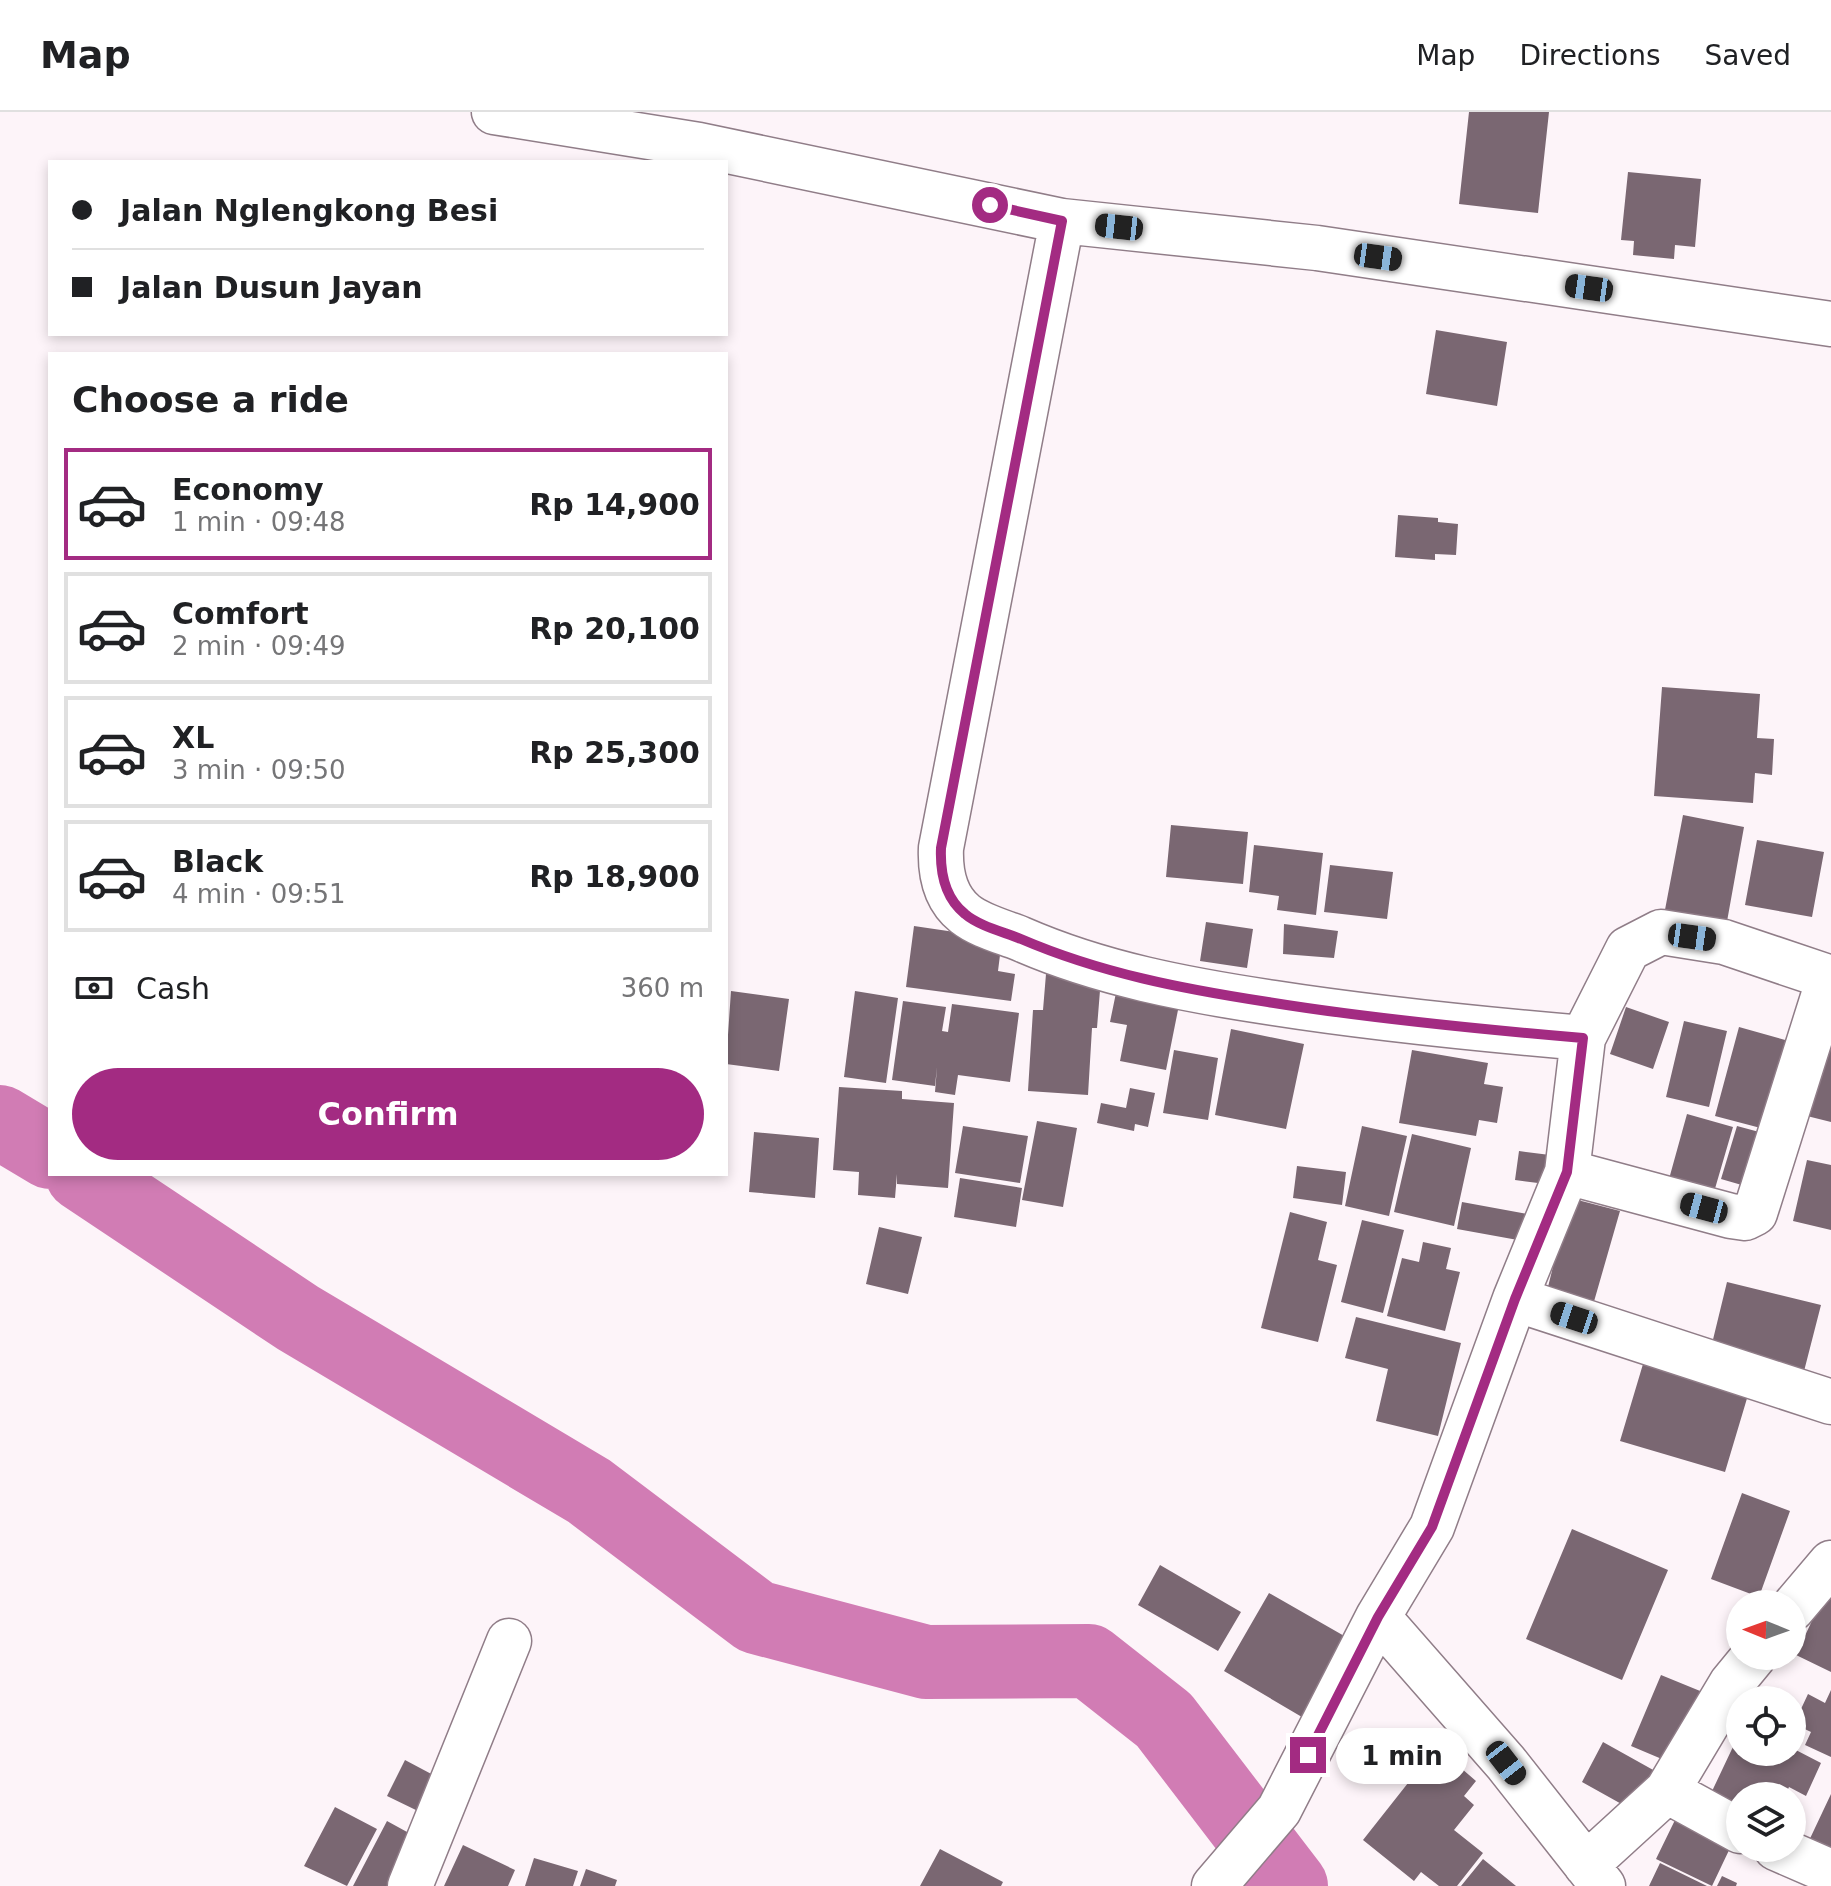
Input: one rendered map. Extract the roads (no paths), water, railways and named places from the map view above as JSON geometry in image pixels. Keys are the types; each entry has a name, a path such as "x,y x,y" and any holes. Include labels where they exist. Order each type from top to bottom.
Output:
{"street":[{"path":"494,112 699,145 1062,221 1317,248 1831,324"},
{"path":"1062,221 941,848 940,873 950,895 965,914 991,926 1068,960 1127,976 1392,1021 1583,1038"},
{"path":"1227,1871 1279,1810 1378,1617 1432,1527 1515,1299 1567,1172 1583,1038 1628,949 1661,932 1724,942 1830,978 1755,1213 1745,1218 1731,1216 1567,1172"},
{"path":"1515,1299 1831,1402"},
{"path":"1806,1592 1831,1563"},
{"path":"1378,1617 1506,1763 1595,1876 1667,1791 1742,1670"},
{"path":"410,1886 509,1641"},
{"path":"1667,1791 1726,1823"},
{"path":"1806,1861 1831,1872"}],"waterway":[{"path":"0,1122 48,1151"},
{"path":"85,1176 298,1318 589,1491 756,1617 926,1662 1089,1661 1164,1720 1291,1886"}]}
